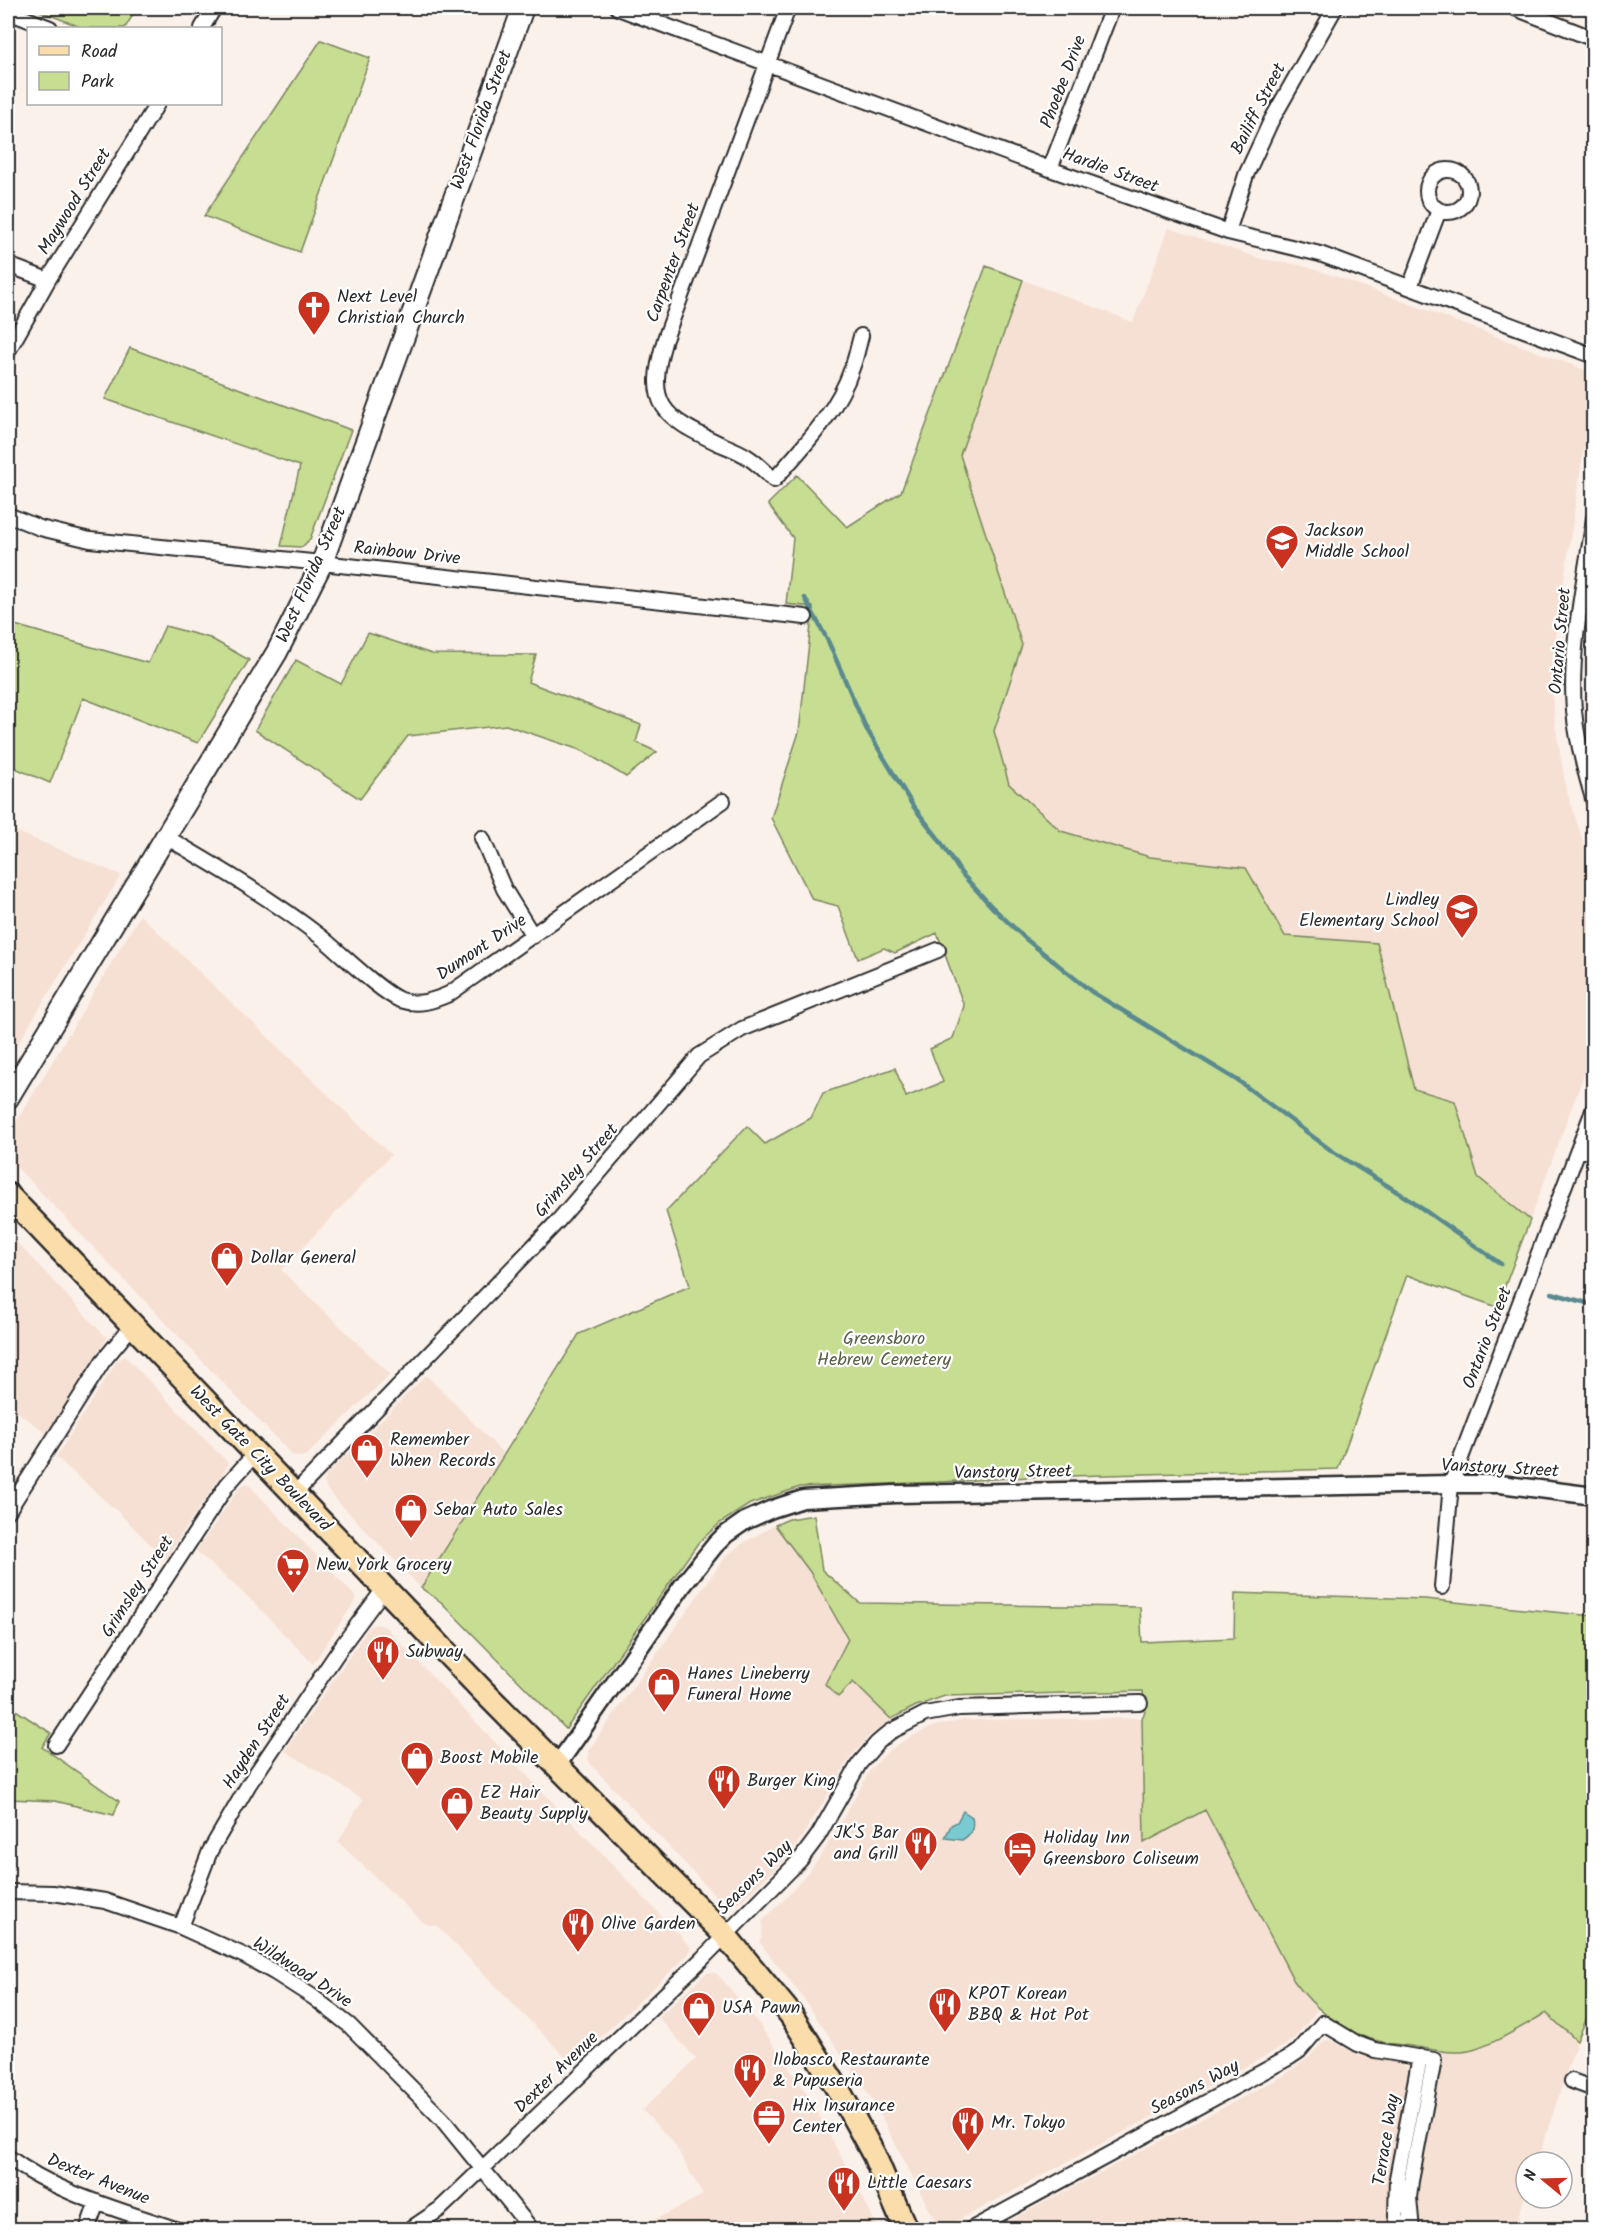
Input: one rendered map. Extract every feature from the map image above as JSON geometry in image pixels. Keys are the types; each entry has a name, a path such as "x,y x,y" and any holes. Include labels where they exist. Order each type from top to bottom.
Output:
{"main road":[{"name":"West Florida Street","path":"8,1098 277,652 322,563 523,8"},
{"name":"West Gate City Boulevard","path":"8,1195 255,1454 295,1492 384,1588 724,1934 791,2015 839,2091 874,2155 906,2229"}],"street":[{"path":"203,27 214,8"},
{"name":"Hardie Street","path":"618,8 1050,169 1228,232 1320,254 1593,356"},
{"name":"Carpenter Street","path":"788,8 665,339 656,367 657,394 668,415 692,431 748,457 774,480 833,407 852,370 861,336"},
{"name":"Phoebe Drive","path":"1050,169 1112,8"},
{"name":"Bailiff Street","path":"1228,232 1246,175 1271,121 1335,8"},
{"path":"1515,8 1593,39"},
{"path":"8,12 47,27"},
{"name":"Maywood Street","path":"8,351 48,280 156,105"},
{"path":"1410,287 1439,210"},
{"path":"8,265 48,280"},
{"name":"Rainbow Drive","path":"8,515 40,528 90,540 322,563 805,617"},
{"name":"Ontario Street","path":"1593,518 1574,674 1574,711 1580,750 1593,802"},
{"name":"Dumont Drive","path":"166,837 269,899 321,937 391,995 410,1002 422,1003 449,994 723,801"},
{"path":"482,838 504,889 533,936"},
{"name":"Grimsley Street","path":"295,1492 558,1221 699,1056 742,1029 938,950"},
{"name":"Ontario Street","path":"1442,1587 1451,1484 1593,1108"},
{"path":"1579,1148 1593,1154"},
{"path":"8,1511 103,1361 132,1326"},
{"name":"Grimsley Street","path":"56,1745 227,1485 255,1454"},
{"name":"Vanstory Street","path":"558,1764 683,1585 715,1545 745,1521 792,1502 815,1498 884,1495 1451,1484 1500,1484 1593,1496"},
{"name":"Hayden Street","path":"181,1927 210,1851 249,1784 384,1588"},
{"name":"Seasons Way","path":"724,1934 784,1877 809,1849 867,1754 890,1732 910,1720 926,1713 959,1708 1140,1703"},
{"name":"Wildwood Drive","path":"8,1892 53,1893 105,1901 181,1927 245,1956 313,1997 349,2025 442,2119 532,2229"},
{"name":"Dexter Avenue","path":"409,2229 440,2209 484,2168 702,1959 724,1934"},
{"name":"Seasons Way","path":"970,2229 1299,2051 1323,2023 1358,2044 1375,2050 1434,2060"},
{"name":"Terrace Way","path":"1400,2229 1396,2216 1397,2178 1420,2057"},
{"name":"Terrace Way","path":"1412,2229 1409,2198 1411,2181 1434,2060"},
{"path":"1572,2081 1593,2089"},
{"name":"Dexter Avenue","path":"8,2157 50,2182 97,2202 178,2229"},
{"path":"87,2229 97,2202"}],"shaded area":[{"name":"Jackson Middle School","path":"1169,228 1262,259 1300,265 1338,277 1591,372 1585,440 1553,655 1553,694 1555,725 1567,792 1593,872 1593,1050 1530,1220 1478,1177 1455,1101 1414,1089 1377,943 1285,936 1246,868 1150,857 1061,831 1009,784 994,731 1022,645 960,455 1023,280 1133,322"},
{"path":"8,828 121,875 8,1060"},
{"path":"140,915 391,1155 281,1270 390,1374 307,1455 300,1457 292,1455 8,1158 8,1136"},
{"path":"8,1233 107,1338 46,1433 8,1405"},
{"path":"125,1356 229,1464 165,1559 118,1512 56,1457 117,1361"},
{"path":"426,1375 503,1453 421,1588 327,1490 324,1482 326,1476"},
{"path":"247,1483 357,1598 313,1664 252,1601 196,1551 240,1487"},
{"path":"775,1525 810,1572 848,1640 853,1682 891,1719 869,1736 850,1758 817,1813 785,1859 738,1904 729,1906 716,1896 591,1765 588,1751 725,1557 743,1543"},
{"path":"378,1624 385,1627 691,1947 688,1955 572,2064 437,1926 425,1924 338,1842 363,1799 285,1751 370,1626"},
{"path":"1142,1718 1144,1842 1204,1810 1294,1981 1319,2008 1294,2039 1284,2046 946,2227 939,2228 872,2099 799,1992 759,1942 762,1936 763,1920 788,1896 821,1856 871,1769 887,1752 910,1737 934,1726 964,1720"},
{"path":"710,1972 717,1974 723,1980 759,2024 807,2094 878,2229 637,2229 703,2195 673,2142 642,2110 696,2059 658,2017"},
{"path":"1546,2013 1577,2041 1541,2150 1514,2150 1514,2210 1521,2210 1514,2229 1420,2230 1415,2203 1416,2184 1441,2050 1463,2052 1481,2047"},
{"path":"1330,2040 1361,2056 1402,2063 1410,2071 1389,2183 1388,2201 1392,2229 992,2230 1283,2076 1309,2057 1324,2041"}],"green space":[{"path":"32,8 137,8 126,27 80,27"},
{"path":"321,40 370,58 300,252 204,216"},
{"name":"Greensboro Hebrew Cemetery","path":"986,266 1023,280 960,455 1022,645 994,731 1009,784 1061,831 1150,857 1246,868 1285,936 1377,943 1414,1089 1455,1101 1478,1177 1530,1220 1497,1307 1407,1275 1338,1469 1029,1477 800,1487 750,1504 720,1523 698,1543 566,1729 441,1602 421,1588 579,1334 690,1286 666,1211 747,1126 765,1144 811,1118 823,1093 895,1068 906,1097 943,1082 930,1049 953,1038 964,1006 937,933 895,953 884,948 858,959 838,906 812,899 771,818 799,732 813,607 786,604 793,538 768,504 797,475 847,527 901,492"},
{"path":"130,348 351,430 310,539 302,547 281,546 300,466 105,399"},
{"path":"8,623 148,663 165,626 210,638 249,660 198,743 83,698 50,783 8,765"},
{"path":"368,633 432,654 536,655 528,682 641,725 636,742 657,752 626,777 583,751 506,725 408,736 360,799 255,730 296,660 341,684"},
{"path":"814,1515 822,1570 860,1603 1140,1607 1142,1642 1234,1638 1235,1593 1425,1599 1593,1616 1594,2001 1577,2041 1546,2013 1493,2042 1462,2052 1439,2051 1376,2041 1349,2030 1328,2016 1294,1981 1205,1810 1144,1843 1142,1718 1145,1712 1143,1691 945,1696 916,1706 891,1719 853,1682 838,1697 825,1684 848,1639 810,1572 775,1525 789,1519"},
{"path":"8,1705 51,1733 42,1747 119,1801 114,1815 55,1801 8,1799"}],"water":[{"path":"963,1811 972,1817 970,1833 962,1840 945,1838 951,1825 957,1822"}],"waterway":[{"path":"805,598 828,641 866,728 913,806 961,873 992,907 1027,940 1092,992 1240,1082 1332,1151 1407,1198 1501,1264"},
{"path":"1552,1293 1594,1305"}],"place":[{"name":"Next Level Christian Church","path":"314,336"},
{"name":"Jackson Middle School","path":"1282,570"},
{"name":"Lindley Elementary School","path":"1462,939"},
{"name":"Dollar General","path":"227,1287"},
{"name":"Remember When Records","path":"367,1479"},
{"name":"Sebar Auto Sales","path":"411,1539"},
{"name":"New York Grocery","path":"293,1594"},
{"name":"Subway","path":"383,1681"},
{"name":"Hanes Lineberry Funeral Home","path":"664,1713"},
{"name":"Boost Mobile","path":"417,1787"},
{"name":"Burger King","path":"724,1810"},
{"name":"EZ Hair Beauty Supply","path":"457,1832"},
{"name":"JK'S Bar and Grill","path":"921,1872"},
{"name":"Holiday Inn Greensboro Coliseum","path":"1020,1877"},
{"name":"Olive Garden","path":"578,1953"},
{"name":"KPOT Korean BBQ & Hot Pot","path":"945,2033"},
{"name":"USA Pawn","path":"699,2037"},
{"name":"Ilobasco Restaurante & Pupuseria","path":"750,2099"},
{"name":"Hix Insurance Center","path":"769,2145"},
{"name":"Mr. Tokyo","path":"968,2152"},
{"name":"Little Caesars","path":"844,2212"}]}
